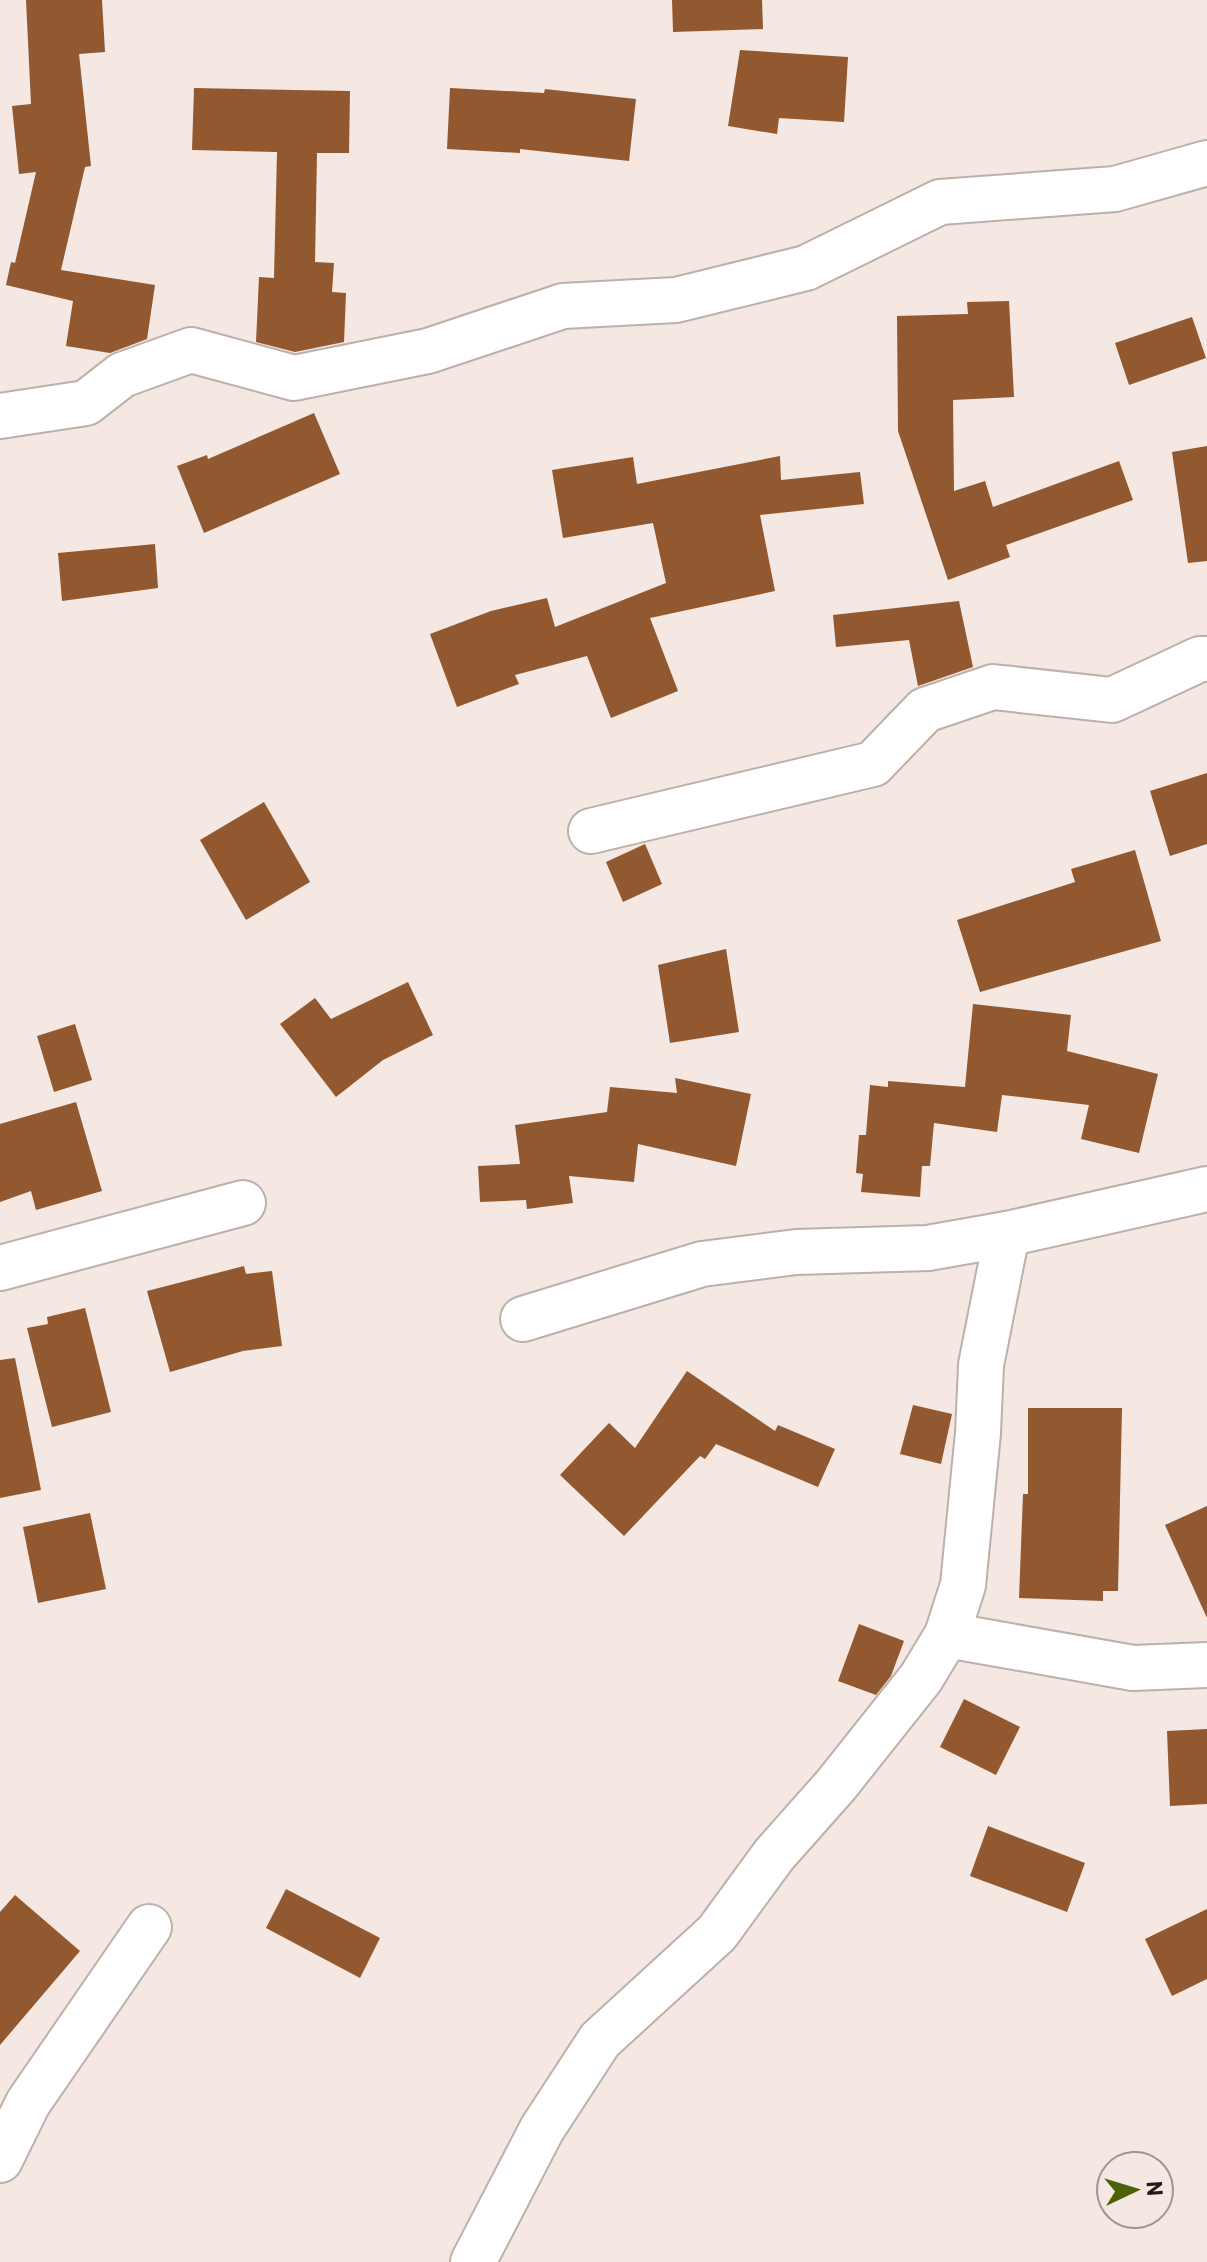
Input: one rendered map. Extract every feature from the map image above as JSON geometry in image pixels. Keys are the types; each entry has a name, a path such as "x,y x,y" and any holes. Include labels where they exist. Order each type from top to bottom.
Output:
{"street":[{"path":"0,416 86,403 122,375 191,350 294,378 428,351 563,306 676,300 806,268 940,202 1115,189 1207,163"},
{"path":"591,831 873,764 925,710 993,687 1112,700 1200,659 1207,659"},
{"path":"523,1319 702,1264 796,1252 928,1248 1007,1234 1207,1189"},
{"path":"0,1268 243,1203"},
{"path":"473,2262 542,2129 600,2040 717,1933 774,1855 836,1785 921,1678 947,1635 963,1585 977,1448 981,1365 1007,1234"},
{"path":"947,1635 1133,1668 1207,1665"},
{"path":"0,2160 28,2103 149,1927"}],"building":[{"path":"26,0 102,0 105,52 79,54 91,166 85,167 61,270 155,285 147,339 110,353 66,346 73,301 6,285 11,262 15,263 36,172 19,174 12,106 31,104"},
{"path":"672,0 762,0 763,29 673,32"},
{"path":"740,50 848,57 844,122 779,118 777,134 728,126"},
{"path":"194,88 350,91 349,153 317,153 315,262 334,263 332,292 346,293 344,342 295,352 256,342 259,277 274,278 277,152 192,150"},
{"path":"450,88 544,93 545,89 636,99 629,161 520,149 520,153 447,149"},
{"path":"1009,301 1014,397 953,400 954,491 985,481 993,507 1119,461 1133,500 1006,545 1010,557 948,580 898,431 897,316 968,314 967,302"},
{"path":"1192,317 1206,358 1129,385 1115,343"},
{"path":"314,413 340,474 204,533 177,466 207,455 208,459"},
{"path":"1207,446 1207,561 1188,563 1172,452"},
{"path":"780,456 781,480 860,472 864,504 760,515 775,591 650,618 678,691 611,718 587,656 515,675 519,684 457,707 430,634 491,611 547,598 555,627 666,583 653,523 563,538 552,470 633,457 637,484"},
{"path":"155,544 158,588 62,601 58,553"},
{"path":"959,601 973,667 918,686 909,640 836,647 833,615"},
{"path":"1207,773 1207,844 1170,856 1150,791"},
{"path":"264,802 310,882 246,920 200,840"},
{"path":"645,844 662,884 623,902 606,862"},
{"path":"1135,850 1161,941 980,992 957,920 1075,882 1071,869"},
{"path":"726,949 739,1032 670,1043 658,965"},
{"path":"408,982 433,1035 383,1060 336,1097 280,1024 315,998 331,1019"},
{"path":"973,1004 1071,1015 1067,1051 1158,1074 1139,1153 1081,1139 1089,1105 1002,1095 997,1132 934,1123 930,1166 922,1166 920,1197 861,1192 863,1174 856,1173 859,1135 866,1135 870,1085 888,1087 888,1081 965,1087"},
{"path":"75,1024 92,1080 54,1092 37,1036"},
{"path":"675,1078 751,1094 736,1166 638,1144 634,1182 569,1176 573,1203 527,1209 526,1200 480,1202 478,1166 520,1164 515,1125 607,1112 610,1087 677,1093"},
{"path":"76,1102 102,1191 36,1210 31,1191 0,1202 0,1124"},
{"path":"244,1266 246,1274 272,1271 282,1346 243,1351 170,1372 147,1291"},
{"path":"85,1308 111,1412 52,1427 27,1328 48,1324 47,1317"},
{"path":"15,1358 41,1490 0,1498 0,1360"},
{"path":"687,1371 775,1431 778,1425 835,1449 818,1487 716,1444 705,1459 700,1456 624,1536 560,1475 609,1423 635,1448"},
{"path":"913,1405 952,1414 941,1464 900,1454"},
{"path":"1028,1408 1122,1408 1118,1591 1103,1591 1103,1601 1019,1598 1023,1494 1028,1494"},
{"path":"1207,1506 1207,1618 1165,1525"},
{"path":"90,1513 106,1589 38,1603 23,1527"},
{"path":"859,1624 904,1641 891,1676 876,1695 838,1681"},
{"path":"964,1699 1020,1727 996,1775 940,1747"},
{"path":"1207,1729 1207,1804 1170,1806 1167,1731"},
{"path":"988,1826 1085,1863 1067,1912 970,1876"},
{"path":"286,1889 380,1938 360,1978 266,1928"},
{"path":"15,1895 80,1951 0,2045 0,1912"},
{"path":"1207,1909 1207,1979 1172,1996 1145,1939"}]}
